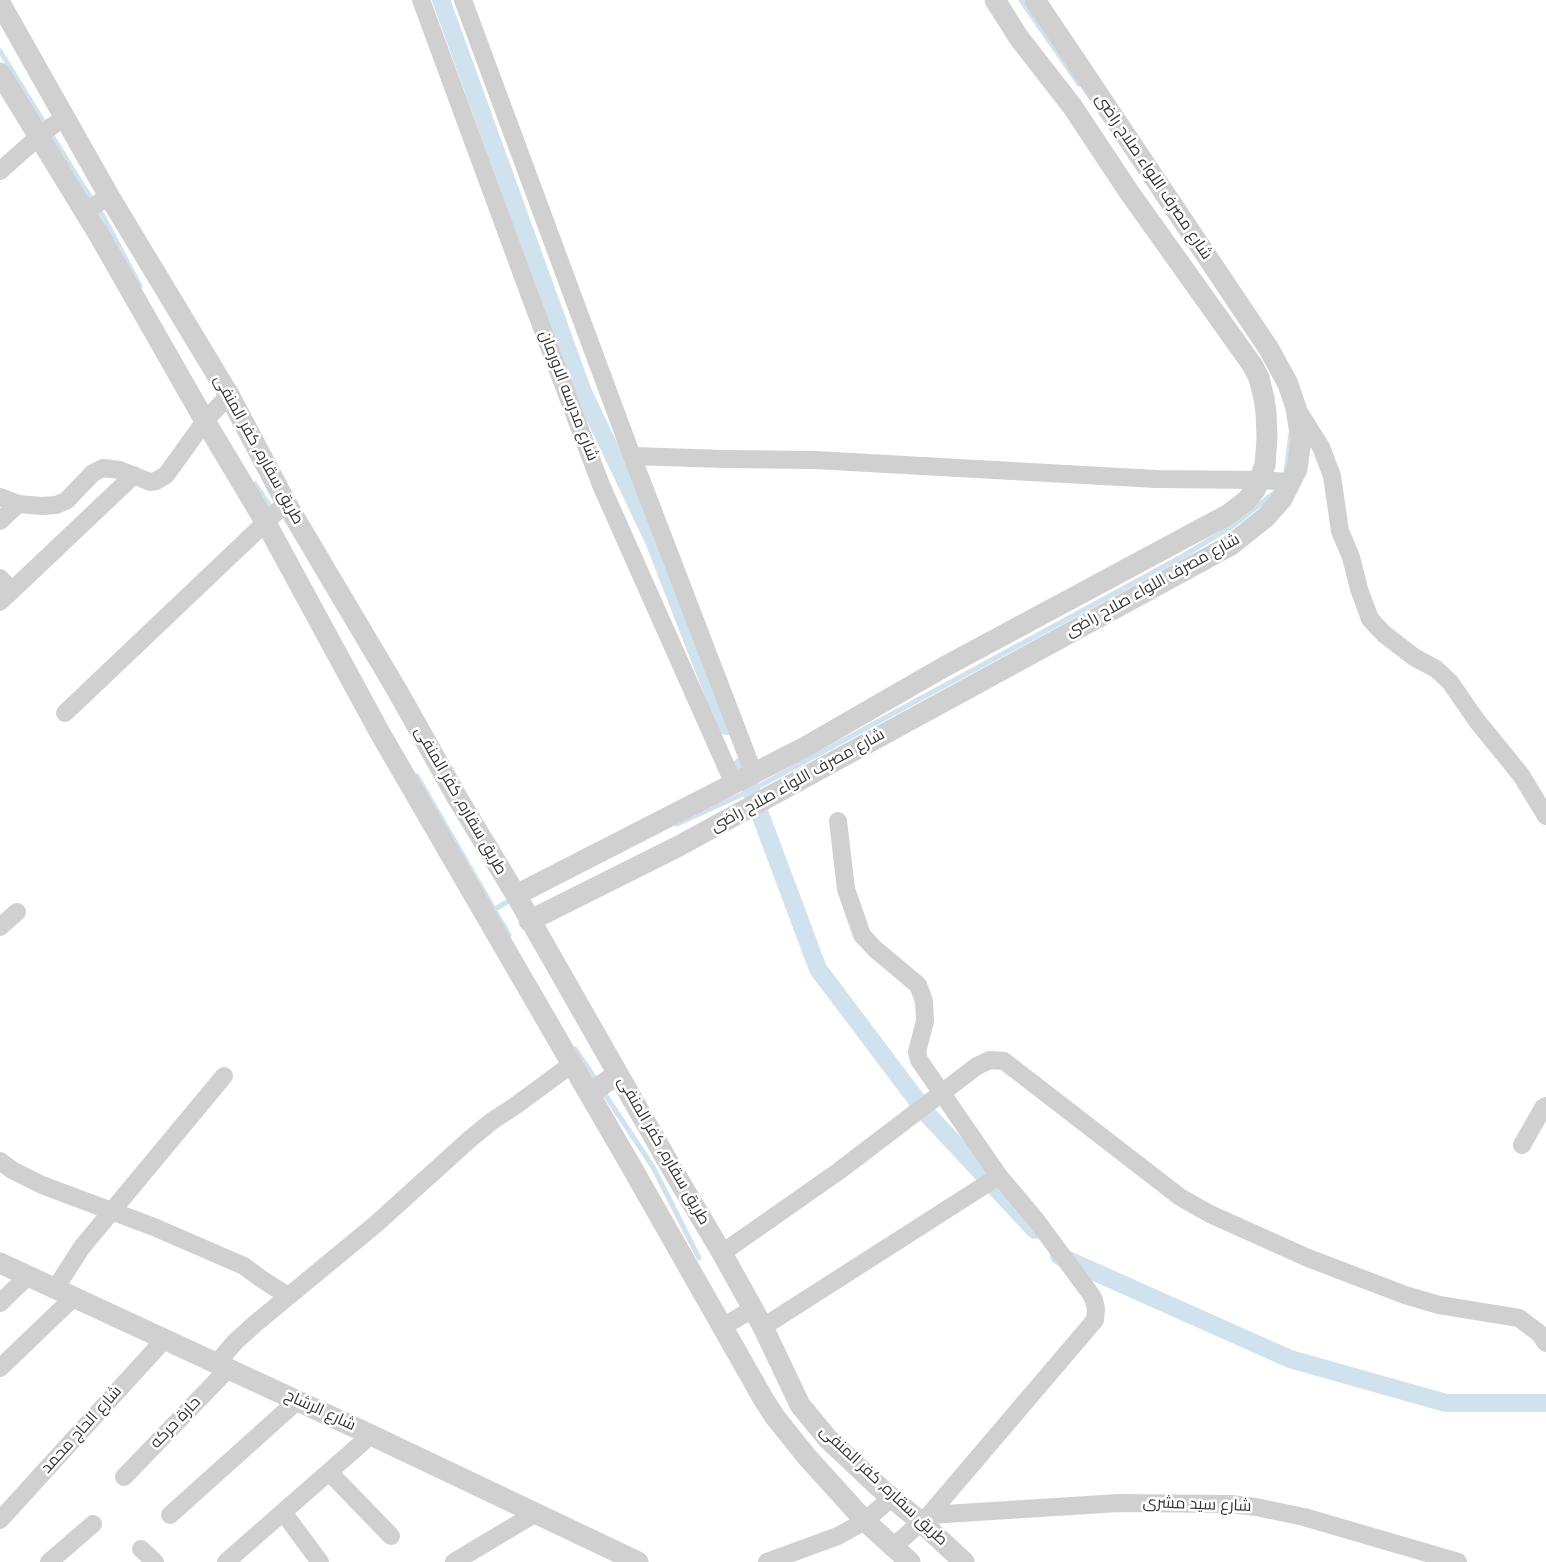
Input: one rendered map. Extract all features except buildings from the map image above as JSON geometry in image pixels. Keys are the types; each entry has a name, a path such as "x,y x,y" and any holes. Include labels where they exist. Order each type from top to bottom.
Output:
{"street":[{"name":"شارع مدرسه الاورمان","path":"421,0 602,485 734,784"},
{"path":"463,0 632,456 754,774"},
{"name":"شارع مصرف اللواء صلاح راضى","path":"516,895 805,747 913,685 1229,514 1255,490 1265,465 1267,438 1266,412 1259,378 1253,366 1129,192 1072,106 1019,38 995,0"},
{"name":"شارع مصرف اللواء صلاح راضى","path":"529,920 745,810 1231,545 1266,517 1282,499 1297,469 1301,440 1296,408 1288,384 1269,349 1035,0"},
{"name":"طريق سقاره, كفر المنفى","path":"0,3 51,127 217,408 266,523 458,799 516,895 604,1084 725,1325 775,1416 807,1457 864,1521 910,1562"},
{"name":"طريق سقاره, كفر المنفى","path":"1,78 51,127 217,408 286,503 338,625 380,734 572,1064 604,1084 722,1253 750,1310 763,1327 800,1405 828,1439 892,1498 925,1519 964,1562"},
{"path":"0,171 51,127"},
{"path":"0,497 18,504 56,505 66,501 94,473 103,468 120,470 150,482 161,479 217,408"},
{"path":"1296,408 1321,447 1332,476 1340,531 1370,619 1384,634 1414,657 1436,669 1450,682 1477,721 1521,775 1546,816"},
{"path":"632,456 815,460 1156,479 1290,482"},
{"path":"4,590 134,475"},
{"path":"65,713 286,503"},
{"path":"0,521 18,504"},
{"path":"913,685 929,709"},
{"path":"805,747 819,770"},
{"path":"734,784 745,810"},
{"path":"838,821 846,888 862,935 875,949 918,985 924,1002 924,1021 917,1052 919,1060 998,1176 1036,1220 1090,1293 1096,1309 1095,1320 925,1519 893,1546"},
{"path":"0,927 17,912"},
{"path":"722,1253 839,1171 977,1066 990,1060 1004,1061 1180,1197 1210,1214 1308,1258 1405,1296 1439,1305 1519,1318 1539,1333 1546,1343"},
{"name":"حارة حركه","path":"124,1477 222,1366 235,1342 376,1224 477,1133 572,1064"},
{"path":"0,1368 64,1294 82,1247 224,1076"},
{"path":"1522,1145 1543,1108 1546,1106"},
{"path":"0,1161 12,1170 42,1185 112,1210 244,1266 288,1296"},
{"path":"763,1327 998,1176"},
{"name":"شارع الرشاح","path":"0,1263 371,1435 638,1562"},
{"path":"0,1303 28,1276"},
{"path":"725,1325 750,1310"},
{"name":"شارع الحاج محمد","path":"0,1520 164,1340"},
{"path":"170,1515 297,1401"},
{"path":"226,1562 371,1435"},
{"path":"329,1472 391,1536"},
{"path":"767,1562 838,1536 864,1521 892,1498"},
{"name":"شارع سيد مشرى","path":"925,1519 1118,1503 1256,1506 1304,1517 1458,1562"},
{"path":"283,1512 320,1562"},
{"path":"454,1562 536,1513"},
{"path":"49,1562 93,1524"},
{"path":"142,1549 155,1562"}],"waterway":[{"path":"441,0 583,392 654,541 726,726"},
{"path":"1021,0 1079,84"},
{"path":"0,51 103,216 140,286"},
{"path":"1286,472 1291,433"},
{"path":"255,484 271,508 272,513"},
{"path":"677,824 752,790 1183,556 1234,525 1274,493"},
{"path":"742,766 818,969 928,1115 1035,1230"},
{"path":"417,776 509,935"},
{"path":"495,909 507,902"},
{"path":"575,1049 598,1083"},
{"path":"602,1090 653,1167 699,1258"},
{"path":"1059,1256 1290,1359 1446,1403 1546,1403"}]}
